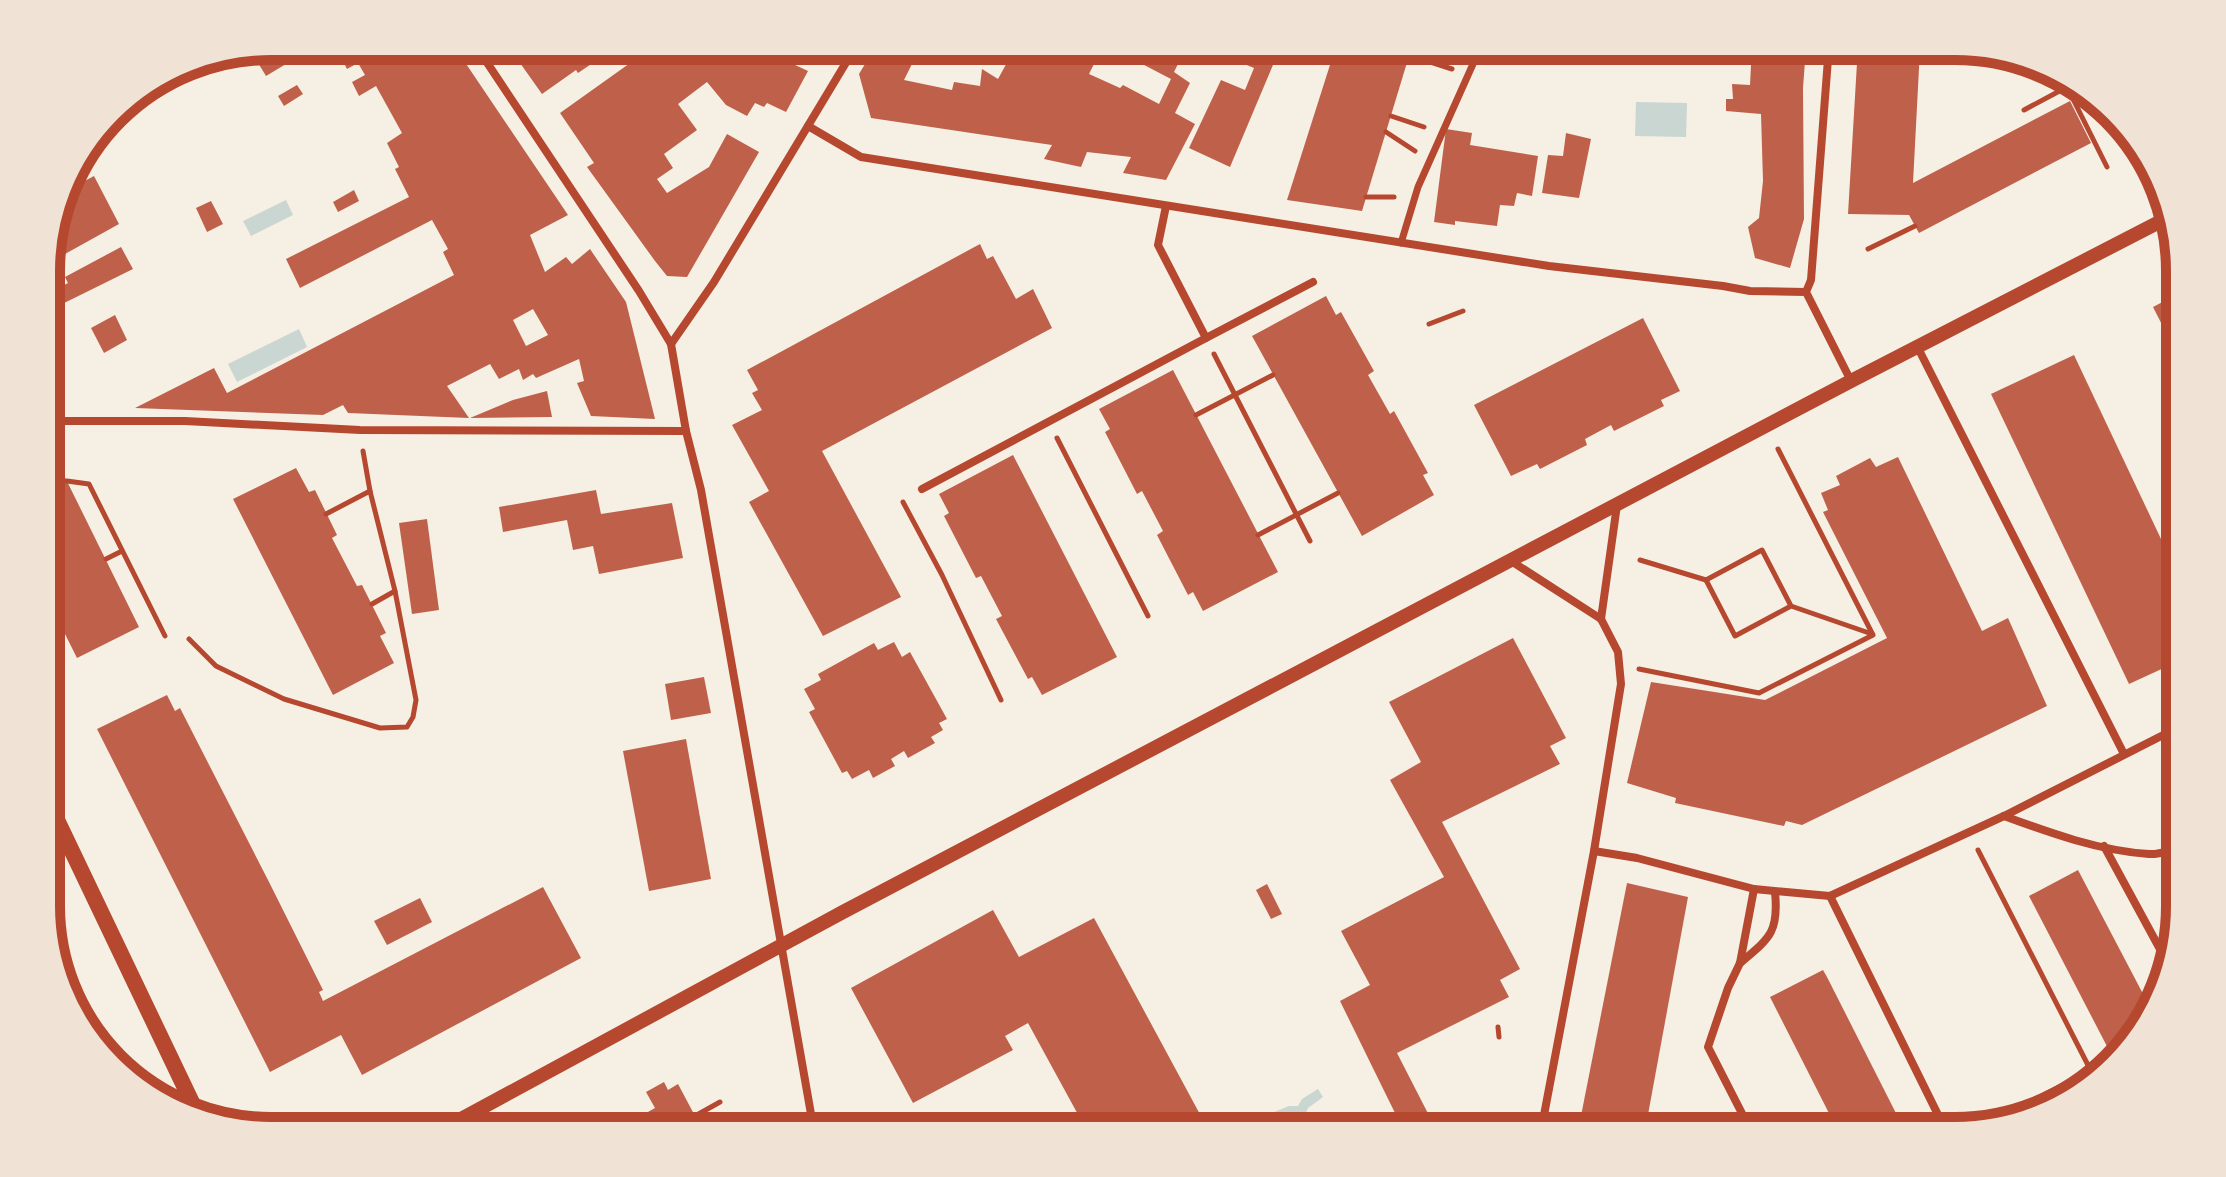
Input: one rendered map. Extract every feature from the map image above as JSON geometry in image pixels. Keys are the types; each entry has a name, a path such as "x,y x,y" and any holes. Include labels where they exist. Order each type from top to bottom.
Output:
{"main road":[{"path":"60,826 191,1101"}],"street":[{"path":"485,60 671,344 686,431 701,490 812,1117"},
{"path":"671,344 714,282 848,60"},
{"path":"1401,243 1429,160 1473,60"},
{"path":"1828,60 1811,280 1806,292 1851,381"},
{"path":"808,126 861,157 1549,266 1750,291 1806,292"},
{"path":"1166,206 1158,245 1206,338"},
{"path":"465,1117 781,945 1851,381 2160,222"},
{"path":"922,489 1313,282"},
{"path":"1918,348 2124,754"},
{"path":"60,421 185,421 360,430 686,431"},
{"path":"1601,619 1617,505"},
{"path":"1511,561 1601,619 1618,652 1621,684 1594,851 1544,1117"},
{"path":"1594,851 1637,858 1754,889 1830,896 2004,816 2166,733"},
{"path":"2004,816 2050,833 2104,846 2152,855 2166,852"},
{"path":"2104,846 2161,951"},
{"path":"1744,1117 1708,1047 1740,963 1754,889"},
{"path":"1740,963 1771,935 1777,920 1775,892"},
{"path":"1830,896 1939,1117"}],"path":[{"path":"1424,60 1468,75"},
{"path":"2024,110 2062,90"},
{"path":"2071,96 2107,167"},
{"path":"1391,116 1440,132"},
{"path":"1386,132 1429,160"},
{"path":"1868,249 1915,226"},
{"path":"1429,324 1463,311"},
{"path":"1206,338 1310,541"},
{"path":"1196,415 1273,375"},
{"path":"1050,422 1148,616"},
{"path":"189,639 216,666 284,699 380,728 407,727 413,717 416,700 395,591 370,491 360,430"},
{"path":"1778,449 1873,635"},
{"path":"67,481 89,484 165,636"},
{"path":"326,514 370,491"},
{"path":"1258,535 1338,493"},
{"path":"903,501 1001,700"},
{"path":"1640,560 1706,580 1762,550 1791,606 1873,635"},
{"path":"106,559 122,551"},
{"path":"1706,580 1735,636 1791,606"},
{"path":"372,604 395,591"},
{"path":"1619,665 1759,693 1873,635"},
{"path":"1969,832 2089,1068"},
{"path":"1498,1027 1499,1037"},
{"path":"695,1116 720,1102"}],"shaded area":[{"path":"1636,102 1687,103 1686,137 1635,136"},
{"path":"286,200 293,215 251,236 243,221"},
{"path":"299,329 307,347 237,382 228,364"},
{"path":"1318,1089 1323,1097 1308,1108 1304,1117 1267,1115 1289,1106 1298,1106 1302,1099"}],"building":[{"path":"290,60 291,61 266,76 257,61"},
{"path":"342,60 463,60 568,215 530,235 545,272 566,257 572,264 590,249 626,302 655,419 591,416 577,383 584,381 579,359 536,378 533,374 523,380 519,369 499,379 490,364 447,386 469,418 348,413 343,405 323,415 135,408 214,368 227,393 454,275 443,252 448,249 432,220 300,288 286,259 409,197 395,169 399,167 387,143 402,133 376,86 359,96 352,82 365,75 358,63 347,69","holes":["533,309 548,335 526,346 513,320"]},
{"path":"518,60 597,60 578,73 576,70 542,94"},
{"path":"634,60 784,60 808,71 786,112 767,103 764,107 755,103 747,116 726,105 707,82 678,104 697,130 664,154 673,168 657,179 667,193 709,167 727,134 759,152 687,277 667,276 655,261 587,167 594,163 560,113"},
{"path":"868,60 914,60 904,80 952,90 954,82 980,86 982,69 998,79 1008,60 1096,60 1089,74 1120,88 1123,85 1159,104 1171,79 1135,60 1180,60 1174,72 1190,83 1175,113 1195,124 1166,180 1123,173 1131,157 1087,152 1081,167 1044,159 1052,145 871,118 859,74"},
{"path":"1235,60 1275,60 1230,167 1189,148 1221,80 1245,90 1254,68"},
{"path":"1332,60 1408,60 1362,211 1287,200"},
{"path":"1751,60 1805,60 1804,219 1790,268 1755,258 1748,227 1759,218 1763,181 1761,114 1726,111 1726,99 1733,99 1732,84 1750,85"},
{"path":"1857,60 1919,60 1913,183 2070,101 2091,143 1919,233 1909,215 1848,214"},
{"path":"297,85 303,94 284,106 278,96"},
{"path":"1446,129 1472,133 1470,145 1538,156 1532,196 1517,193 1514,206 1500,205 1497,226 1434,222"},
{"path":"1566,133 1591,139 1579,198 1542,193 1548,155 1563,156"},
{"path":"94,176 119,224 60,257 67,217 79,184"},
{"path":"354,190 359,201 338,212 333,202"},
{"path":"211,201 223,224 207,232 196,208"},
{"path":"980,244 987,259 993,256 1016,299 1033,289 1052,328 822,451 901,597 823,636 749,502 769,491 732,425 762,410 752,393 758,390 747,370"},
{"path":"121,247 133,269 60,305 60,287 68,283 65,277"},
{"path":"1326,296 1336,315 1341,312 1374,371 1368,375 1390,414 1394,411 1428,473 1423,475 1434,495 1362,536 1252,336"},
{"path":"2166,300 2166,332 2153,307"},
{"path":"115,315 127,340 104,353 91,328"},
{"path":"1643,318 1680,391 1661,400 1664,406 1614,431 1611,425 1585,439 1587,445 1540,469 1537,464 1511,476 1474,405"},
{"path":"2074,355 2166,550 2166,667 2129,684 1991,394"},
{"path":"1173,370 1278,572 1203,611 1193,592 1188,595 1157,535 1163,531 1142,491 1137,494 1105,432 1110,429 1099,409"},
{"path":"547,391 552,417 470,418 513,400"},
{"path":"1013,455 1117,657 1042,695 1032,677 1028,679 996,619 1002,616 981,576 976,578 944,516 949,513 939,494"},
{"path":"1898,457 1982,631 2008,618 2047,706 1802,825 1786,821 1784,826 1675,803 1676,798 1627,783 1651,682 1765,700 1887,638 1823,512 1828,510 1821,493 1840,485 1836,476 1870,458 1876,467"},
{"path":"60,467 139,627 77,658 64,632 60,634"},
{"path":"296,468 309,492 315,490 337,535 332,538 357,586 362,585 386,633 380,636 394,663 333,695 233,499"},
{"path":"596,490 601,514 672,503 683,558 599,574 593,546 573,550 567,520 503,532 499,507"},
{"path":"427,519 439,610 412,614 399,523"},
{"path":"1513,638 1566,738 1550,746 1560,764 1442,822 1520,969 1500,980 1509,997 1397,1053 1430,1117 1387,1117 1395,1113 1340,1001 1370,985 1341,931 1444,877 1390,780 1421,762 1389,702"},
{"path":"894,642 902,657 910,652 947,719 939,723 943,730 931,737 935,743 908,758 904,751 891,759 895,766 873,778 869,770 852,779 847,771 842,773 809,712 815,709 804,689 821,680 818,674 874,643 878,650"},
{"path":"704,677 711,713 671,720 665,684"},
{"path":"167,695 175,711 180,708 268,880 323,990 319,992 323,1001 543,887 581,958 362,1075 341,1035 270,1072 97,729"},
{"path":"686,739 711,879 649,891 623,751"},
{"path":"2078,870 2145,997 2109,1050 2029,896"},
{"path":"1627,883 1688,897 1648,1117 1581,1117"},
{"path":"1267,884 1282,914 1271,919 1256,890"},
{"path":"420,898 432,922 387,945 374,921"},
{"path":"993,910 1019,957 1094,918 1201,1117 1079,1117 1028,1023 1005,1036 1013,1050 913,1103 851,988"},
{"path":"1823,970 1898,1117 1831,1117 1770,997"},
{"path":"664,1082 668,1090 678,1084 696,1117 639,1117 655,1108 646,1092"}]}
